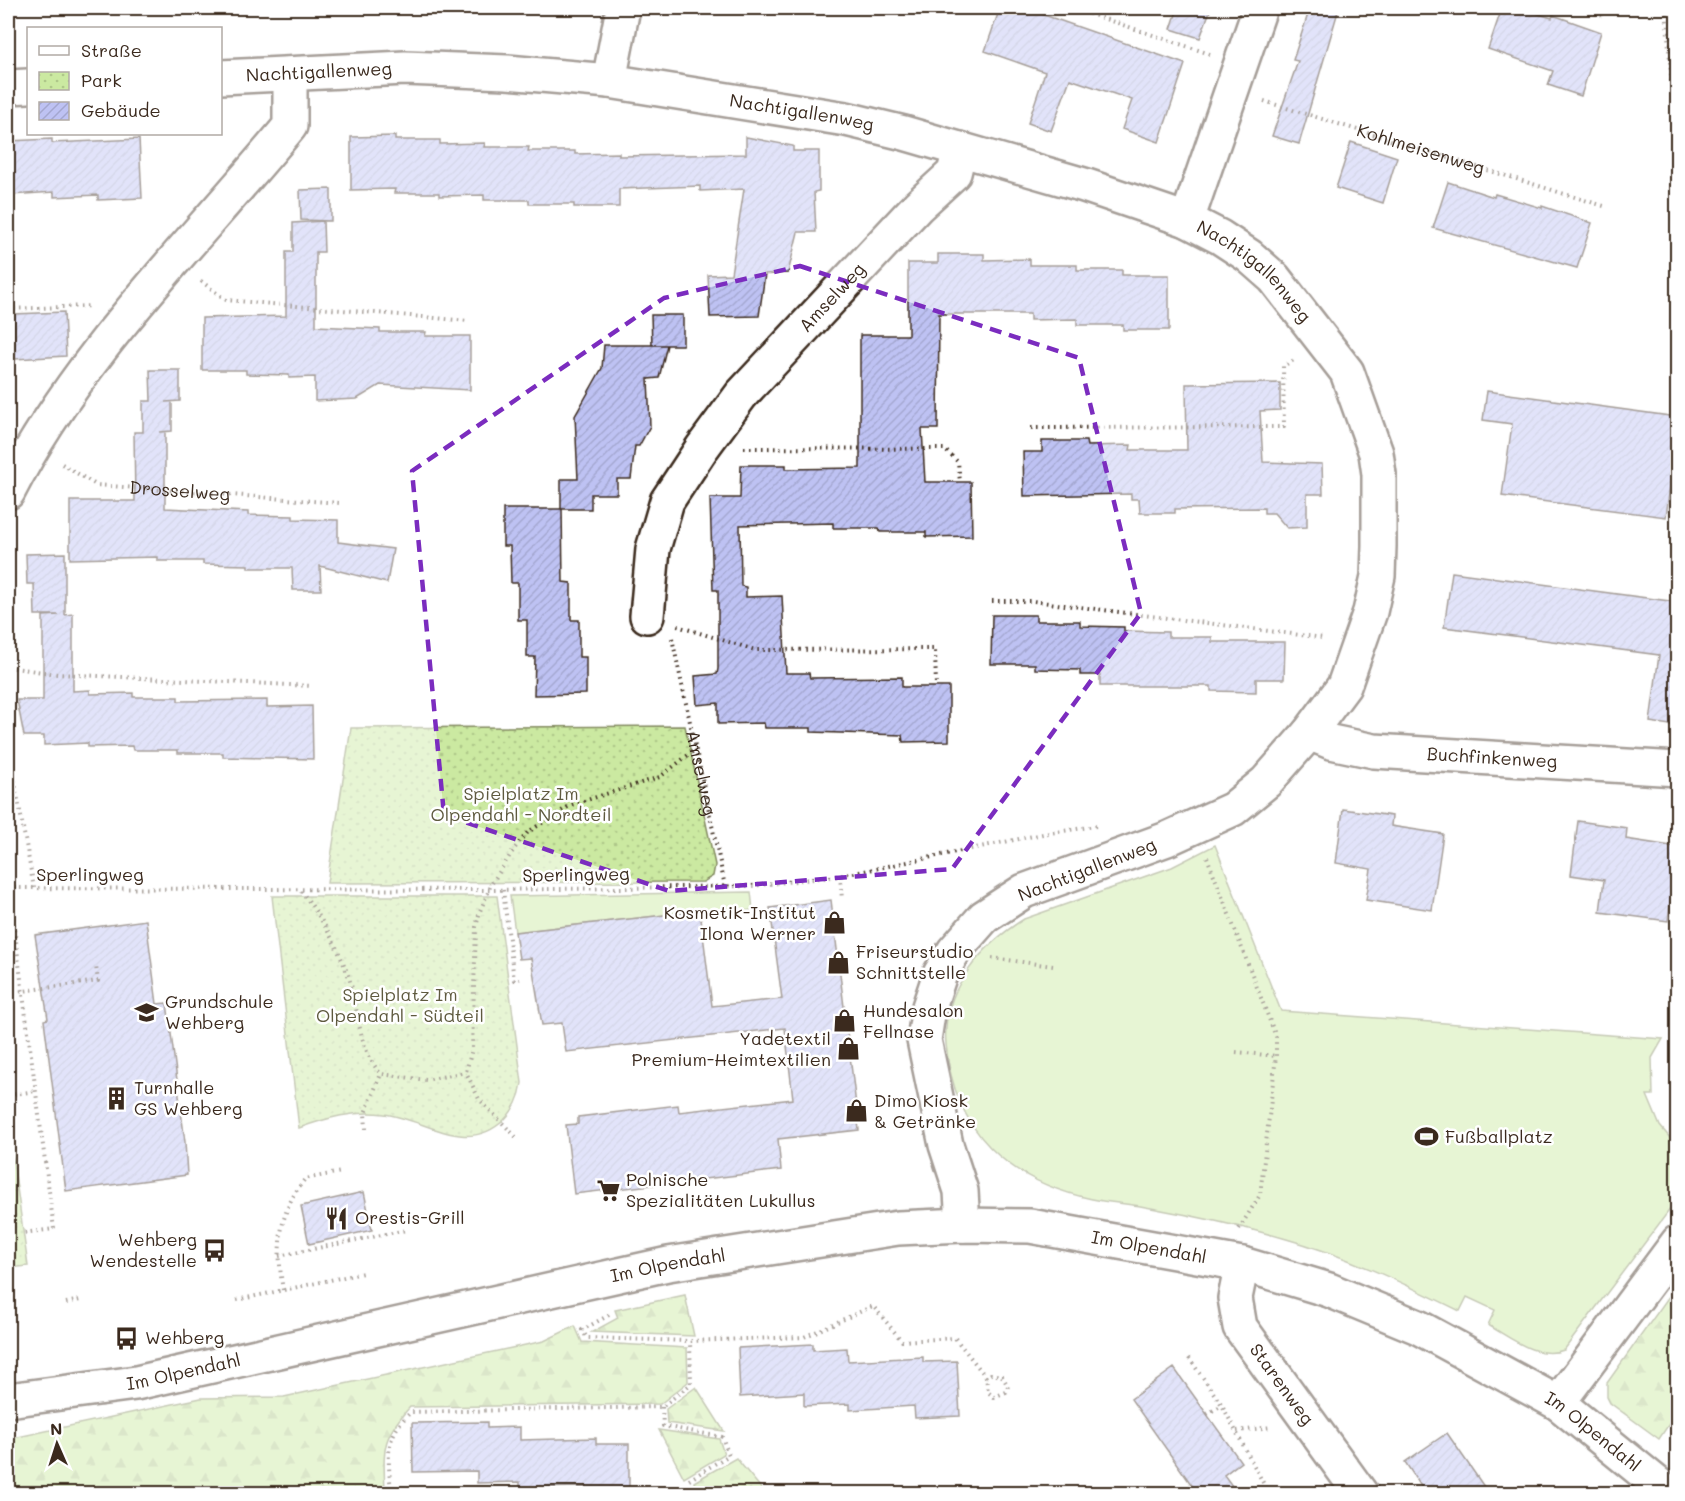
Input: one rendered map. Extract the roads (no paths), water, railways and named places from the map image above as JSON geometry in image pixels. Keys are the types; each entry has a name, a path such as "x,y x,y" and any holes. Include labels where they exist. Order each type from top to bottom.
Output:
{"street":[{"path":"609,81 623,8"},
{"path":"1187,220 1260,8"},
{"name":"Nachtigallenweg","path":"222,77 405,68 507,72 609,81 846,119 1084,185 1187,220 1248,256 1274,278 1347,372 1370,432 1379,474 1378,576 1361,642 1344,686 1309,733 1266,782 1233,809 1167,839 1024,891 984,917 954,951 940,974 929,1007 924,1040 946,1145 961,1191 963,1225"},
{"path":"8,492 31,446 86,368 290,126 290,74"},
{"path":"8,87 27,86"},
{"name":"Amselweg","path":"647,616 653,549 660,522 667,501 702,448 741,395 918,207 954,173 960,149"},
{"name":"Buchfinkenweg","path":"1309,733 1330,742 1374,751 1614,763 1677,769"},
{"name":"Im Olpendahl","path":"8,1400 136,1383 570,1284 668,1264 898,1228 963,1225 1030,1226 1229,1261 1329,1290 1418,1327 1558,1403 1670,1494"},
{"path":"1558,1403 1677,1242"},
{"name":"Starenweg","path":"1229,1261 1240,1327 1361,1494"}],"place":[{"name":"Kosmetik-Institut Ilona Werner","path":"834,923"},
{"name":"Friseurstudio Schnittstelle","path":"838,962"},
{"name":"Grundschule Wehberg","path":"147,1012"},
{"name":"Hundesalon Fellnase","path":"845,1021"},
{"name":"Yadetextil Premium-Heimtextilien","path":"849,1049"},
{"name":"Turnhalle GS Wehberg","path":"116,1098"},
{"name":"Dimo Kiosk & Getränke","path":"856,1111"},
{"name":"Fußballplatz","path":"1427,1137"},
{"name":"Polnische Spezialitäten Lukullus","path":"608,1190"},
{"name":"Orestis-Grill","path":"337,1218"},
{"name":"Wehberg Wendestelle","path":"215,1250"},
{"name":"Wehberg","path":"127,1338"}],"park label":[{"name":"Spielplatz Im Olpendahl - Nordteil","path":"521,804"},
{"name":"Spielplatz Im Olpendahl - Südteil","path":"400,1005"}]}
